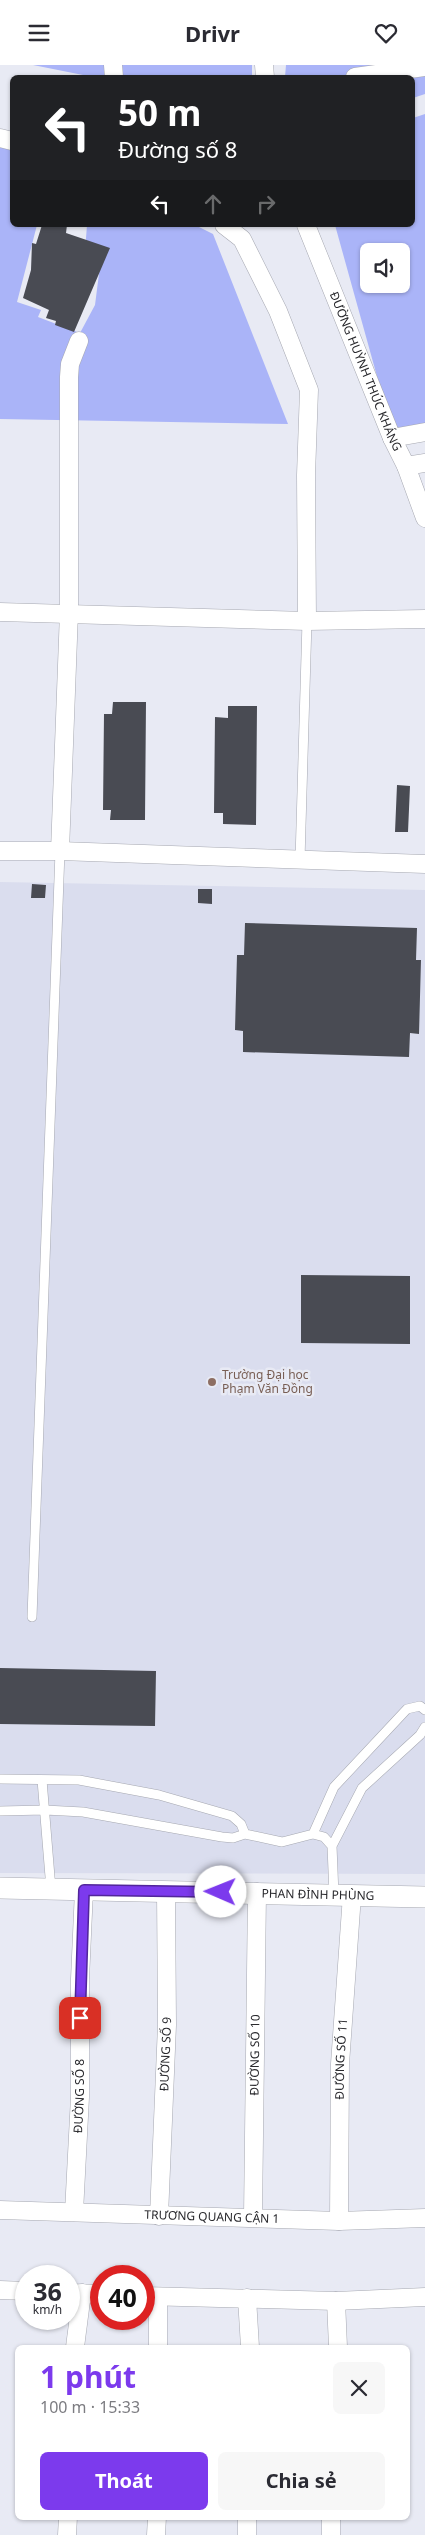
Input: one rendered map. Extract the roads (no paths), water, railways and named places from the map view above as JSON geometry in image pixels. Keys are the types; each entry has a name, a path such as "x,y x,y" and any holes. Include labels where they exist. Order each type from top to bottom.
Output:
{"street":[{"path":"369,75 425,67"},
{"path":"227,227 242,239 278,311 309,390 306,475 307,621"},
{"name":"ĐƯỜNG HUỲNH THÚC KHÁNG","path":"307,227 392,438 406,466 425,518"},
{"path":"60,851 69,612 69,377 70,364 78,341"},
{"path":"392,438 425,432"},
{"path":"406,466 425,463"},
{"path":"0,612 69,612 307,621 425,619"},
{"path":"0,851 60,851 425,864"},
{"name":"PHAN ĐÌNH PHÙNG","path":"0,1888 425,1897"},
{"name":"ĐƯỜNG SỐ 8","path":"74,2212 80,2097 80,1979 84,1890"},
{"name":"ĐƯỜNG SỐ 9","path":"159,2216 167,2025 166,1891"},
{"name":"ĐƯỜNG SỐ 10","path":"253,2217 257,1892"},
{"name":"ĐƯỜNG SỐ 11","path":"339,2221 343,1895"},
{"name":"TRƯƠNG QUANG CẬN 1","path":"0,2210 339,2221 425,2218"},
{"path":"0,2290 15,2291"},
{"path":"155,2297 336,2301 425,2297"},
{"path":"247,2298 250,2345"},
{"path":"336,2301 338,2345"},
{"path":"155,2326 158,2345"},
{"path":"75,2330 75,2345"},
{"path":"67,2535 68,2520"},
{"path":"156,2535 157,2520"},
{"path":"247,2520 247,2535"},
{"path":"331,2520 331,2535"}],"lane":[{"path":"300,860 307,621"},
{"path":"32,1617 60,851"},
{"path":"313,1834 334,1787 407,1709 420,1706 425,1710"},
{"path":"332,1846 362,1788 420,1735 425,1727"},
{"path":"0,1779 79,1780 159,1795 232,1816 241,1824 245,1834"},
{"path":"42,1780 52,1889"},
{"path":"0,1811 45,1810 114,1816 222,1837 233,1838 245,1834 282,1842 313,1834 324,1837 332,1846 343,1895"}],"place":[{"name":"Trường Đại học Phạm Văn Đồng","path":"212,1382"}]}
